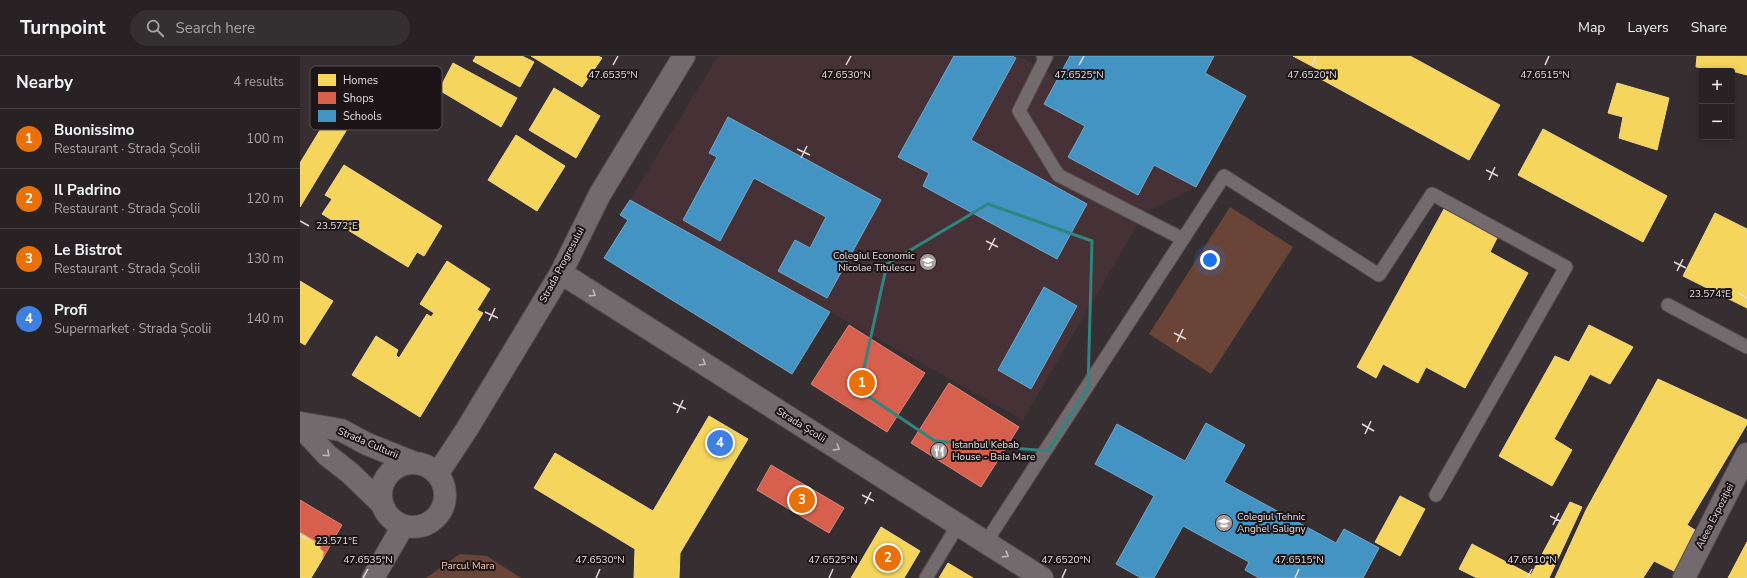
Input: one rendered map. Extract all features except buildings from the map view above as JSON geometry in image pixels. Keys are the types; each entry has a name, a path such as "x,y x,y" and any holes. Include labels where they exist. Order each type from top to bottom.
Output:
{"street":[{"name":"Strada Progresului","path":"438,473 467,429 560,273 600,194 684,56"},
{"name":"Strada Școlii","path":"560,273 1042,578"},
{"name":"Strada Culturii","path":"300,425 341,430 367,444 412,462"},
{"name":"Strada Culturii","path":"300,425 327,455 350,473 382,504"},
{"name":"Aleea Expoziției","path":"1684,578 1747,454"},
{"path":"412,462 422,463 438,473 446,492 445,503 433,520 424,525 414,527 404,526 394,521 386,514 380,494 382,484 386,476 393,468 412,462"},
{"path":"373,578 404,526"}],"lane":[{"path":"1043,56 1046,57 1019,111 1058,175 1183,239"},
{"path":"986,542 1224,176 1378,275 1432,194 1566,267 1436,495"},
{"path":"1668,305 1747,347"},
{"path":"926,578 958,525"}],"highlighted area":[{"path":"988,204 1092,241 1088,388 1048,451 935,441 859,390 887,264"}],"shaded area":[{"name":"Colegiul Economic Nicolae Titulescu","path":"718,56 1018,56 1209,157 1196,187 1145,212 1023,420 630,200"}],"green space":[{"path":"1230,207 1293,247 1211,374 1149,334"},
{"name":"Parcul Mara","path":"460,554 487,556 521,578 426,578"}],"place":[{"name":"Colegiul Economic Nicolae Titulescu","path":"928,262"},
{"name":"Buonissimo","path":"862,383"},
{"name":"Profi","path":"720,443"},
{"name":"Istanbul Kebab House - Baia Mare","path":"939,451"},
{"name":"Le Bistrot","path":"802,500"},
{"name":"Colegiul Tehnic Anghel Saligny","path":"1224,523"},
{"name":"Il Padrino","path":"888,558"}]}
